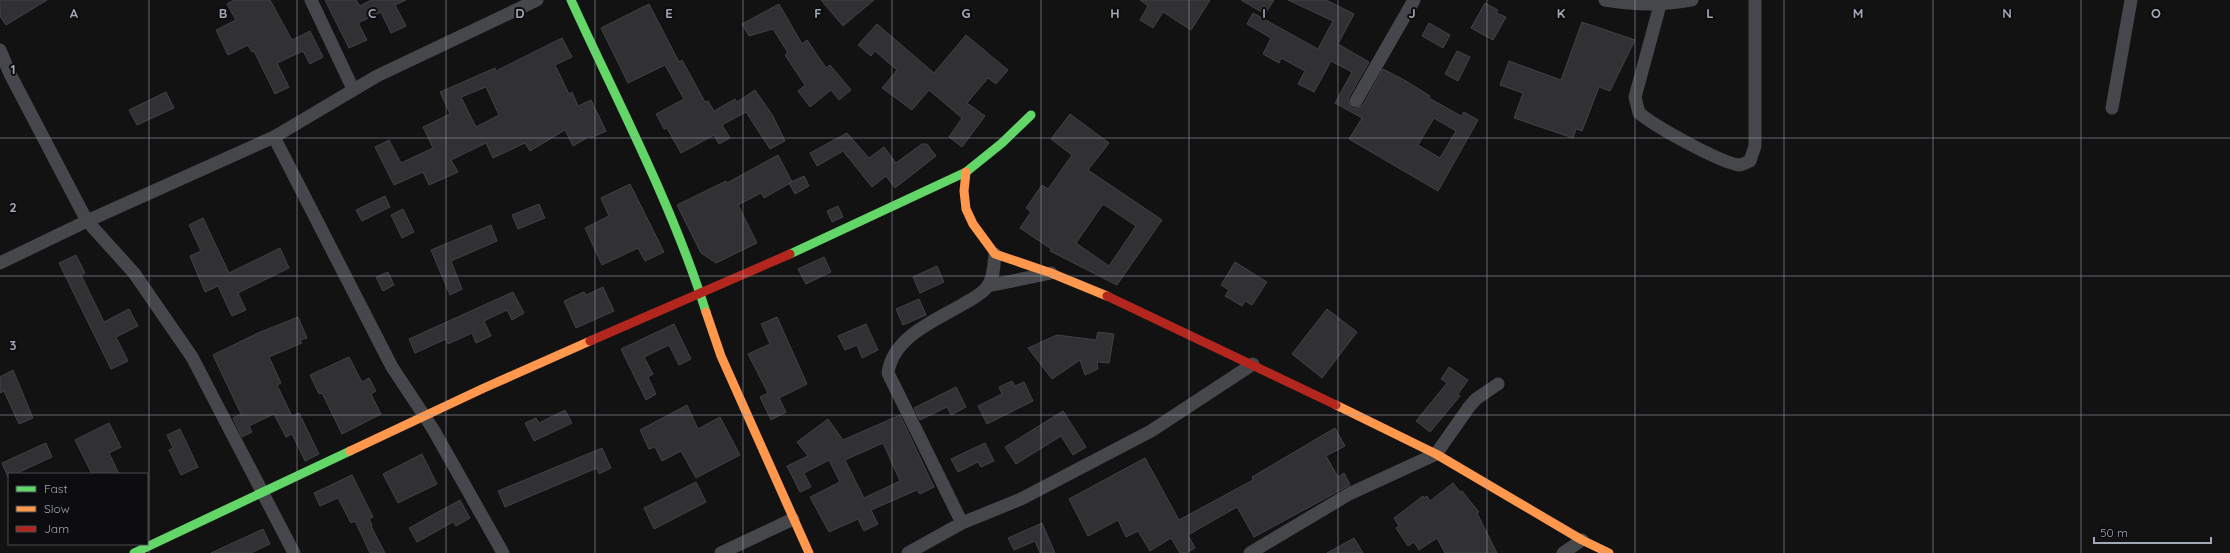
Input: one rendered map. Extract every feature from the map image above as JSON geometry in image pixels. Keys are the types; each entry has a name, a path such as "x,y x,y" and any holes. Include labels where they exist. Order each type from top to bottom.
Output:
{"street":[{"path":"311,0 352,89"},
{"path":"0,263 87,221 274,137 352,89 537,0"},
{"path":"571,0 610,86 643,153 685,250 700,292 710,328 721,356 809,553"},
{"path":"1356,101 1414,0"},
{"path":"1606,0 1631,4 1660,5 1692,0"},
{"path":"1660,5 1635,97 1639,113 1660,127 1727,162 1741,165 1750,161 1755,146 1755,0"},
{"path":"2112,108 2131,0"},
{"path":"0,50 5,76 87,221 134,272 192,357 294,553"},
{"path":"134,553 262,494 338,455 966,172 1002,143 1031,115"},
{"path":"274,137 392,367 424,416 503,553"},
{"path":"966,172 964,191 966,209 973,224 995,254 1051,273 1126,303 1253,364 1436,454 1582,540 1610,553"},
{"path":"988,286 991,278 995,254"},
{"path":"962,523 888,373 890,361 895,353 912,336 971,299 988,286 1051,273"},
{"path":"908,553 962,523 1021,499 1150,431 1253,364"},
{"path":"1250,553 1349,494 1436,454 1469,407 1482,394 1498,384"},
{"path":"721,553 794,519"},
{"path":"1563,553 1582,540"}],"building":[{"path":"0,0 47,0 6,25 0,16"},
{"path":"234,0 270,0 292,40 310,31 323,57 310,64 303,51 277,63 289,87 275,94 254,51 252,52 248,45 228,55 216,30 236,20 227,4"},
{"path":"325,0 356,0 360,6 371,0 406,0 395,5 406,26 391,33 381,12 358,23 367,40 349,48"},
{"path":"821,0 874,0 843,26"},
{"path":"1140,0 1210,0 1191,30 1163,12 1153,28 1140,20 1148,6"},
{"path":"1241,0 1274,0 1265,14"},
{"path":"1288,0 1326,0 1354,14 1338,44 1369,62 1349,97 1348,101 1352,108 1356,109 1363,105 1383,69 1406,81 1430,96 1429,98 1461,116 1464,112 1478,120 1438,191 1349,139 1362,118 1335,103 1352,72 1331,61 1314,92 1298,84 1305,71 1281,58 1279,63 1263,54 1271,38 1247,24 1253,13 1318,49 1333,21","holes":["1434,118 1456,131 1440,158 1418,145"]},
{"path":"1485,3 1498,10 1496,13 1506,17 1493,40 1471,28"},
{"path":"649,4 679,62 682,60 705,102 708,101 714,111 735,99 737,102 755,90 773,116 785,141 770,149 746,112 722,125 730,138 719,144 714,135 681,153 667,128 664,129 656,114 684,99 665,65 628,83 601,28"},
{"path":"779,4 802,44 807,40 826,68 830,65 851,90 839,100 831,90 810,107 798,91 805,85 785,55 788,53 773,29 749,36 742,24"},
{"path":"1582,22 1635,40 1610,91 1599,87 1582,131 1576,129 1573,138 1514,118 1523,93 1500,85 1509,61 1561,80"},
{"path":"1429,23 1450,35 1443,48 1422,36"},
{"path":"877,24 934,73 966,35 1008,70 996,84 988,78 967,103 985,116 962,147 949,137 962,118 929,90 912,110 882,88 897,70 875,51 871,56 858,45"},
{"path":"562,38 572,57 555,65 569,94 572,92 578,106 591,100 606,131 591,138 590,136 573,146 565,130 530,151 525,143 493,158 486,143 451,160 458,172 429,185 423,172 394,185 375,147 389,140 401,163 433,148 423,127 450,114 440,92 495,68 496,71","holes":["486,87 499,115 476,127 461,97"]},
{"path":"1457,51 1470,57 1458,81 1445,74"},
{"path":"166,92 174,108 137,125 129,110"},
{"path":"1070,114 1109,143 1088,170 1162,220 1117,285 1050,251 1051,249 1020,228 1031,212 1026,208 1042,185 1048,189 1072,155 1051,139","holes":["1103,204 1136,226 1109,266 1076,243"]},
{"path":"847,133 869,158 884,147 896,163 922,144 927,144 936,156 895,188 886,176 872,187 843,151 817,166 810,153"},
{"path":"778,155 792,182 764,198 761,193 738,205 757,243 716,263 701,253 677,205 726,181 727,183"},
{"path":"804,176 809,186 795,194 789,183"},
{"path":"630,184 664,252 645,261 638,248 602,265 585,228 609,216 601,198"},
{"path":"385,196 390,207 362,221 356,210"},
{"path":"539,204 545,218 518,229 512,215"},
{"path":"838,206 843,217 832,222 827,211"},
{"path":"403,209 414,232 402,238 391,215"},
{"path":"203,218 229,273 280,248 289,268 238,293 246,310 232,316 218,286 205,292 190,256 201,251 189,225"},
{"path":"491,225 497,241 451,261 462,289 450,295 431,250"},
{"path":"76,255 85,273 81,275 104,322 129,309 138,326 116,337 128,361 111,369 59,263"},
{"path":"824,257 831,272 806,284 798,269"},
{"path":"1235,262 1267,282 1252,305 1245,301 1242,306 1225,296 1229,290 1221,285"},
{"path":"937,266 944,282 920,293 913,277"},
{"path":"388,272 394,285 383,291 376,277"},
{"path":"603,287 614,311 576,328 564,301 584,292 586,295"},
{"path":"513,292 524,313 512,320 507,310 484,321 491,336 476,343 472,333 448,344 446,339 415,353 409,339"},
{"path":"919,299 926,315 903,325 896,309"},
{"path":"1327,309 1357,332 1322,378 1292,354"},
{"path":"298,317 307,338 300,340 302,343 269,357 281,383 277,385 292,416 299,413 319,454 305,461 292,434 286,437 274,414 249,426 252,432 242,437 233,418 241,414 213,355 258,333"},
{"path":"777,317 807,384 779,398 786,412 771,420 760,397 768,393 748,354 770,344 761,324"},
{"path":"674,324 691,359 679,365 669,345 644,357 653,374 648,377 656,394 646,400 621,349"},
{"path":"866,324 878,350 862,358 857,345 845,350 838,336"},
{"path":"1098,332 1114,334 1109,363 1097,362 1098,369 1085,375 1080,360 1052,379 1028,348 1057,335 1096,340"},
{"path":"349,357 362,382 369,378 376,391 371,394 381,414 342,434 322,393 319,394 310,375"},
{"path":"1449,367 1468,380 1458,394 1460,396 1430,432 1416,421 1447,383 1441,379"},
{"path":"13,370 33,418 19,424 4,391 0,393 0,377"},
{"path":"1012,381 1015,386 1024,382 1033,401 987,424 978,406 1002,394 999,387"},
{"path":"956,387 966,407 951,415 947,407 920,420 914,408"},
{"path":"687,405 698,429 720,417 740,455 696,478 681,451 662,461 655,447 649,449 640,430"},
{"path":"565,410 572,423 534,441 525,423 536,418 539,423"},
{"path":"1063,411 1086,447 1073,455 1061,436 1016,464 1005,447"},
{"path":"900,415 934,487 920,494 917,490 871,510 878,524 864,531 858,519 829,532 810,497 840,482 829,460 804,473 811,487 800,492 787,466 808,456 797,442 828,419 843,440","holes":["883,443 900,481 864,498 845,460"]},
{"path":"109,423 121,447 109,453 119,473 92,473 75,440"},
{"path":"1335,428 1345,446 1326,456 1338,477 1344,473 1350,485 1254,537 1237,507 1188,535 1195,548 1186,553 1180,553 1171,538 1150,551 1138,531 1126,537 1118,520 1088,536 1069,499 1145,458 1179,520 1253,480 1252,477"},
{"path":"180,429 198,467 181,475 169,450 173,448 167,435"},
{"path":"46,443 52,457 17,473 8,473 8,477 2,463"},
{"path":"985,443 994,461 981,467 978,462 958,472 951,459"},
{"path":"602,448 611,468 599,474 597,468 505,507 498,491"},
{"path":"422,454 437,484 398,503 383,474"},
{"path":"352,475 373,517 369,519 372,525 371,526 385,553 370,553 355,521 351,523 338,498 320,506 314,493"},
{"path":"696,482 706,502 654,529 644,508"},
{"path":"1453,483 1460,492 1462,491 1479,512 1477,513 1497,553 1445,553 1437,538 1419,550 1414,542 1408,546 1396,528 1399,526 1394,518 1423,496 1424,498 1427,496 1430,501"},
{"path":"460,500 470,518 456,526 453,522 417,542 409,528"},
{"path":"1042,523 1055,553 1040,553 1035,541 1014,550 1008,538"},
{"path":"263,529 270,544 251,553 211,553"},
{"path":"1354,538 1363,553 1327,553"}],"traffic: fast":[{"path":"571,0 661,193 706,312"},
{"path":"790,254 966,172 1002,143 1031,115"},
{"path":"134,553 350,451"}],"traffic: slow":[{"path":"966,172 964,191 966,209 973,224 995,254 1051,273 1107,296"},
{"path":"706,312 721,356 809,553"},
{"path":"350,451 484,388 590,341"},
{"path":"1336,405 1436,454 1582,540 1609,553"}],"traffic: jam":[{"path":"590,341 790,254"},
{"path":"1107,296 1336,405"}]}
